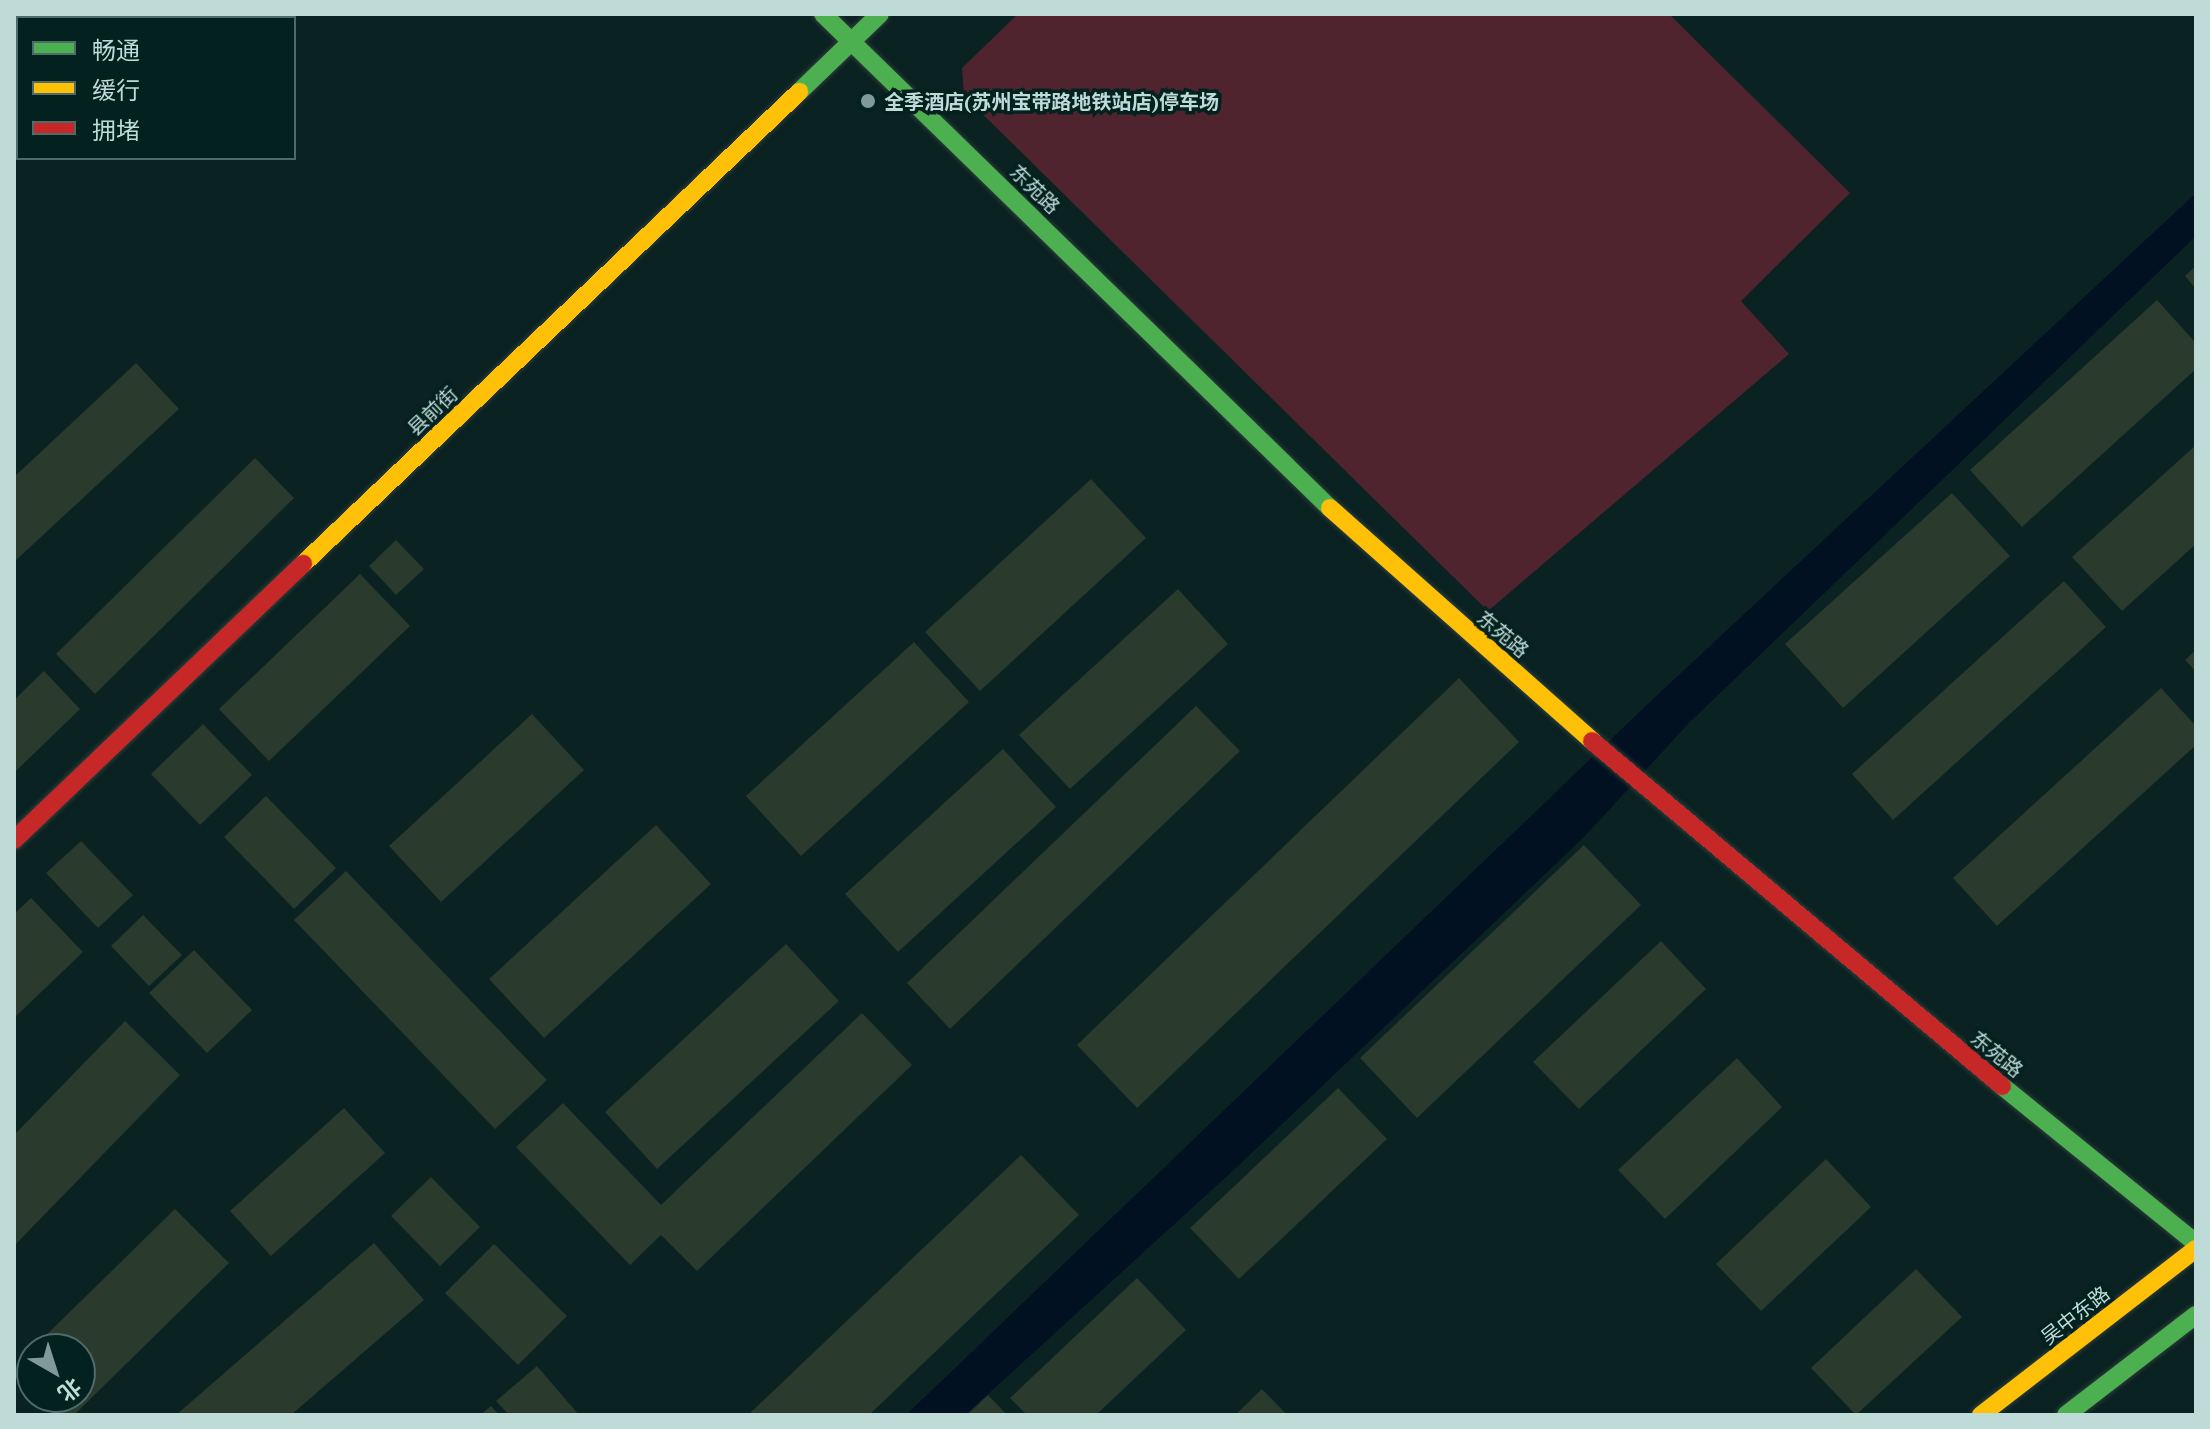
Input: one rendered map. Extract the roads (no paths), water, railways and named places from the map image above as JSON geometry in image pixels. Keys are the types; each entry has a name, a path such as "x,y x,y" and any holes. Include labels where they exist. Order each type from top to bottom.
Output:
{"street":[{"name":"东苑路","path":"823,14 1391,567 1868,978 2196,1243"},
{"name":"县前街","path":"14,840 880,14"},
{"name":"吴中东路","path":"1981,1415 2196,1249"},
{"path":"2066,1415 2196,1315"}],"water":[{"path":"2196,193 2196,236 1688,724 1583,838 1237,1167 965,1415 906,1415 1653,699"}],"place":[{"name":"全季酒店(苏州宝带路地铁站店)停车场","path":"868,101"}]}
